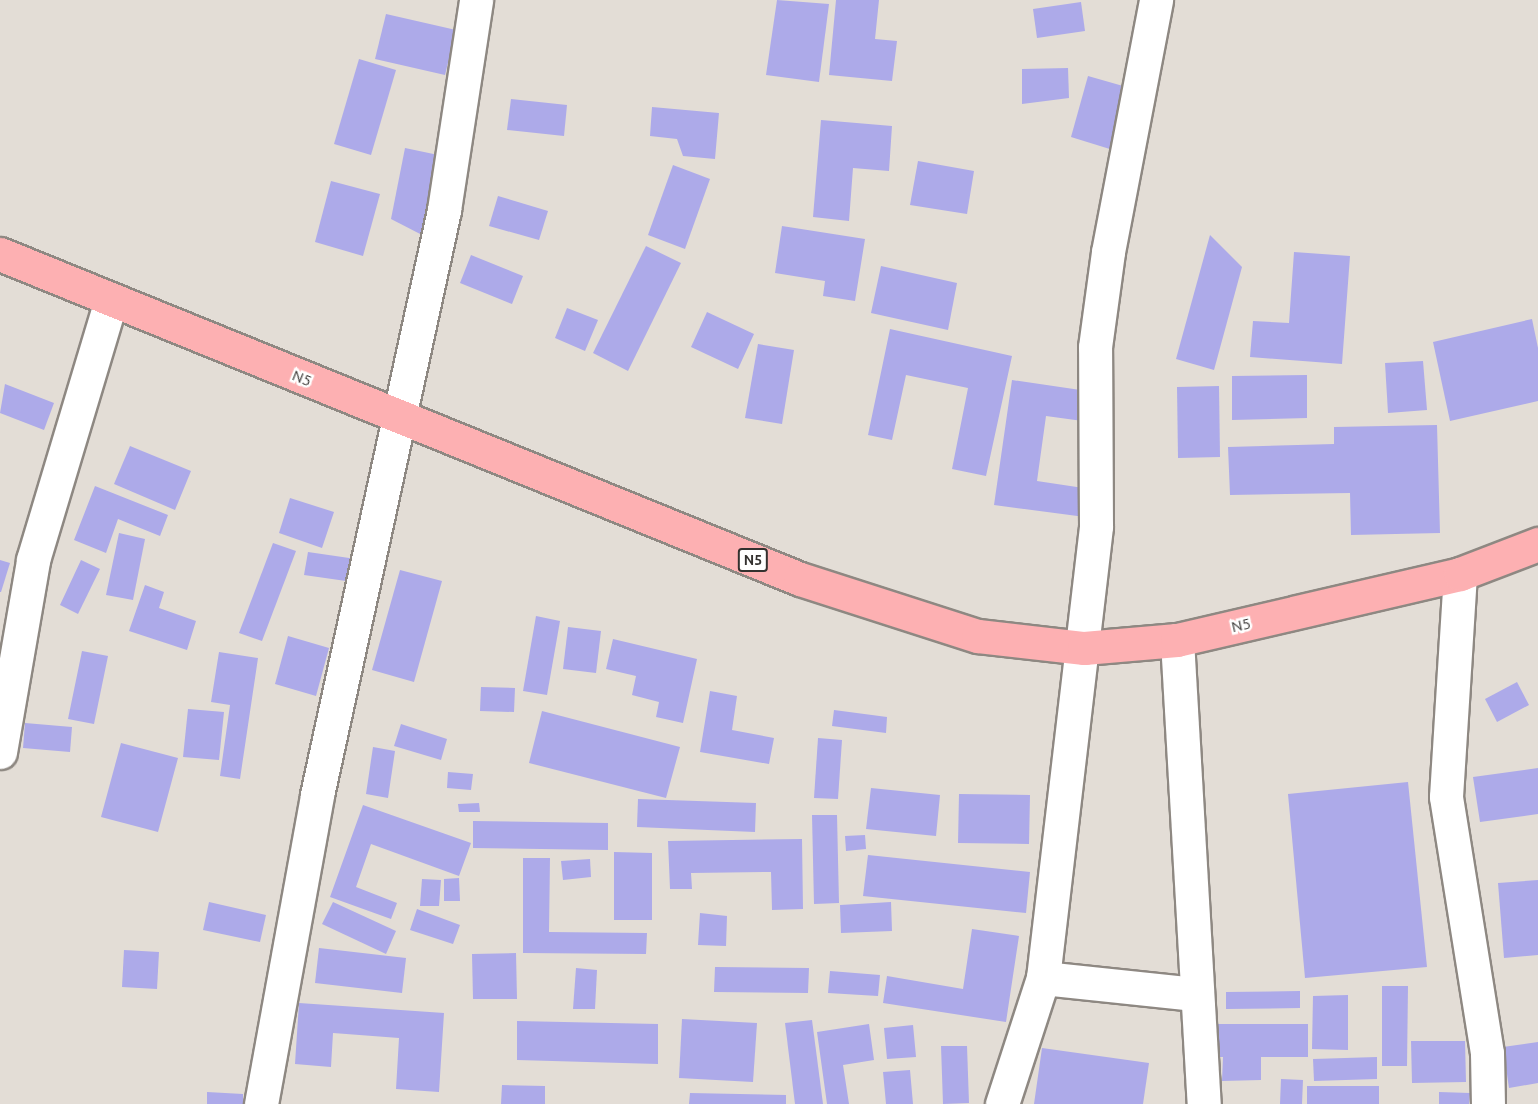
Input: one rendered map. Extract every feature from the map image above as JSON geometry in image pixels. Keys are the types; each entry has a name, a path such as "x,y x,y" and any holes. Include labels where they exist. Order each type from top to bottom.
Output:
{"main road":[{"name":"N5","path":"0,254 800,579 881,607 978,636 1084,648 1177,640 1460,574 1538,544"}],"street":[{"path":"261,1104 317,795 444,210 476,0"},
{"path":"1002,1104 1043,978 1084,648 1096,526 1095,347 1108,252 1156,0"},
{"path":"0,752 33,560 111,300"},
{"path":"1460,574 1446,797 1487,1053 1488,1104"},
{"path":"1177,640 1195,994 1204,1104"},
{"path":"1043,978 1195,994"}],"building":[{"path":"777,0 829,4 819,82 766,75"},
{"path":"836,0 879,0 875,39 897,41 892,81 829,75"},
{"path":"1081,2 1085,31 1037,38 1033,9"},
{"path":"386,14 456,30 445,75 375,59"},
{"path":"359,59 396,70 371,155 334,144"},
{"path":"1068,68 1069,98 1022,104 1022,69"},
{"path":"1088,76 1130,88 1113,150 1071,137"},
{"path":"511,99 567,105 564,136 507,130"},
{"path":"652,107 719,113 715,159 683,156 677,139 650,136"},
{"path":"821,120 892,126 889,171 853,168 849,221 813,217"},
{"path":"405,148 443,156 426,237 391,219"},
{"path":"918,161 974,171 967,214 910,205"},
{"path":"673,165 710,179 685,249 648,235"},
{"path":"331,181 380,194 363,256 315,242"},
{"path":"498,196 548,211 539,240 489,226"},
{"path":"782,226 865,239 855,301 823,296 825,281 775,273"},
{"path":"1210,235 1242,267 1214,370 1176,359"},
{"path":"646,246 681,263 628,371 593,353"},
{"path":"1294,252 1350,256 1342,364 1250,357 1253,321 1289,323"},
{"path":"471,255 523,276 512,304 460,283"},
{"path":"881,266 957,283 948,330 871,313"},
{"path":"567,308 598,320 585,351 555,338"},
{"path":"707,312 754,334 738,369 691,347"},
{"path":"1532,319 1538,348 1538,401 1450,421 1433,342"},
{"path":"890,329 1012,356 986,476 952,469 968,388 906,375 892,440 868,435"},
{"path":"758,344 794,350 782,424 745,418"},
{"path":"1423,361 1427,410 1388,413 1385,363"},
{"path":"1307,375 1307,418 1232,420 1232,376"},
{"path":"1012,380 1094,392 1090,422 1046,416 1037,481 1090,489 1085,517 994,505"},
{"path":"5,384 54,403 44,430 0,413"},
{"path":"1219,386 1220,457 1178,458 1177,387"},
{"path":"1437,425 1440,533 1351,535 1350,493 1230,495 1228,447 1334,444 1334,427"},
{"path":"130,446 191,471 175,510 114,484"},
{"path":"95,486 168,515 160,536 118,519 106,553 74,540"},
{"path":"290,498 334,512 322,548 279,533"},
{"path":"119,533 145,539 133,600 106,595"},
{"path":"273,543 296,551 262,641 239,633"},
{"path":"308,552 356,559 353,582 304,575"},
{"path":"0,560 10,563 1,592 0,592"},
{"path":"81,560 100,569 78,614 60,605"},
{"path":"400,570 442,581 414,682 372,670"},
{"path":"145,585 164,592 159,608 196,621 187,650 129,631"},
{"path":"536,616 560,621 547,695 523,691"},
{"path":"568,627 601,631 596,673 563,669"},
{"path":"288,636 329,648 316,696 275,684"},
{"path":"613,639 697,659 683,723 656,717 659,702 632,695 636,676 606,669"},
{"path":"82,651 108,656 94,724 68,719"},
{"path":"219,652 258,658 240,779 220,776 230,705 211,702"},
{"path":"1517,682 1529,705 1497,722 1485,699"},
{"path":"481,687 515,688 514,712 480,711"},
{"path":"710,691 737,696 732,730 774,738 769,764 700,752"},
{"path":"188,709 224,712 219,760 183,757"},
{"path":"834,710 887,717 886,733 832,726"},
{"path":"542,711 680,747 666,798 529,763"},
{"path":"25,723 72,727 70,752 23,748"},
{"path":"401,724 447,739 441,760 394,746"},
{"path":"818,738 842,740 838,799 814,798"},
{"path":"121,743 178,758 158,832 101,817"},
{"path":"373,747 395,751 388,798 366,794"},
{"path":"1538,768 1538,814 1480,822 1473,777"},
{"path":"448,772 473,774 471,790 447,788"},
{"path":"1408,782 1427,967 1305,978 1288,794"},
{"path":"871,788 940,795 936,836 866,829"},
{"path":"959,794 1030,795 1029,844 958,843"},
{"path":"638,799 756,803 755,832 637,827"},
{"path":"479,803 480,812 459,812 458,804"},
{"path":"363,805 471,843 459,876 371,844 356,887 397,903 391,919 330,897"},
{"path":"812,815 837,815 839,903 814,904"},
{"path":"473,821 608,823 608,850 473,848"},
{"path":"865,835 866,849 846,851 845,836"},
{"path":"802,839 803,909 772,910 771,872 691,873 692,889 670,889 668,841"},
{"path":"614,852 652,853 652,920 614,920"},
{"path":"868,855 1030,872 1026,913 863,896"},
{"path":"523,858 550,858 549,932 647,933 646,954 523,953"},
{"path":"590,859 591,877 563,880 561,861"},
{"path":"459,878 460,901 444,901 444,879"},
{"path":"422,879 441,880 439,906 420,906"},
{"path":"1538,880 1538,955 1504,958 1498,883"},
{"path":"209,902 266,915 260,942 203,930"},
{"path":"333,902 396,931 386,954 322,924"},
{"path":"891,902 892,931 841,933 840,905"},
{"path":"417,909 460,925 453,944 410,930"},
{"path":"700,913 727,916 726,946 698,945"},
{"path":"972,929 1019,936 1006,1022 883,1003 887,976 963,989"},
{"path":"319,948 406,958 402,993 315,983"},
{"path":"124,950 159,952 157,989 122,987"},
{"path":"516,953 517,999 473,999 472,954"},
{"path":"715,967 809,968 808,993 714,992"},
{"path":"576,968 597,970 595,1009 573,1009"},
{"path":"830,971 880,975 878,996 828,993"},
{"path":"1382,986 1408,986 1407,1066 1382,1066"},
{"path":"1300,991 1300,1008 1226,1009 1226,992"},
{"path":"1348,995 1348,1050 1312,1049 1313,996"},
{"path":"299,1003 444,1013 439,1092 396,1089 399,1038 333,1033 331,1067 295,1064"},
{"path":"682,1019 757,1023 753,1082 679,1078"},
{"path":"812,1020 823,1104 795,1104 785,1023"},
{"path":"517,1021 658,1024 658,1064 517,1060"},
{"path":"869,1024 874,1060 843,1065 849,1104 827,1104 817,1032"},
{"path":"1213,1024 1308,1024 1308,1057 1261,1057 1261,1080 1222,1081 1223,1057 1212,1057"},
{"path":"913,1025 916,1057 887,1059 884,1028"},
{"path":"1411,1041 1465,1041 1466,1082 1412,1083"},
{"path":"1538,1042 1538,1083 1509,1088 1503,1047"},
{"path":"941,1046 967,1046 969,1103 943,1104"},
{"path":"1042,1048 1149,1063 1143,1104 1034,1104"},
{"path":"1377,1057 1377,1079 1314,1081 1313,1059"},
{"path":"910,1070 913,1104 886,1104 883,1072"},
{"path":"1281,1079 1303,1080 1302,1104 1280,1104"},
{"path":"502,1085 545,1086 545,1104 501,1104"},
{"path":"1307,1086 1379,1086 1379,1104 1307,1104"},
{"path":"207,1092 243,1094 243,1104 207,1104"},
{"path":"1439,1092 1470,1093 1469,1104 1439,1104"},
{"path":"690,1093 786,1095 786,1104 689,1104"}]}
